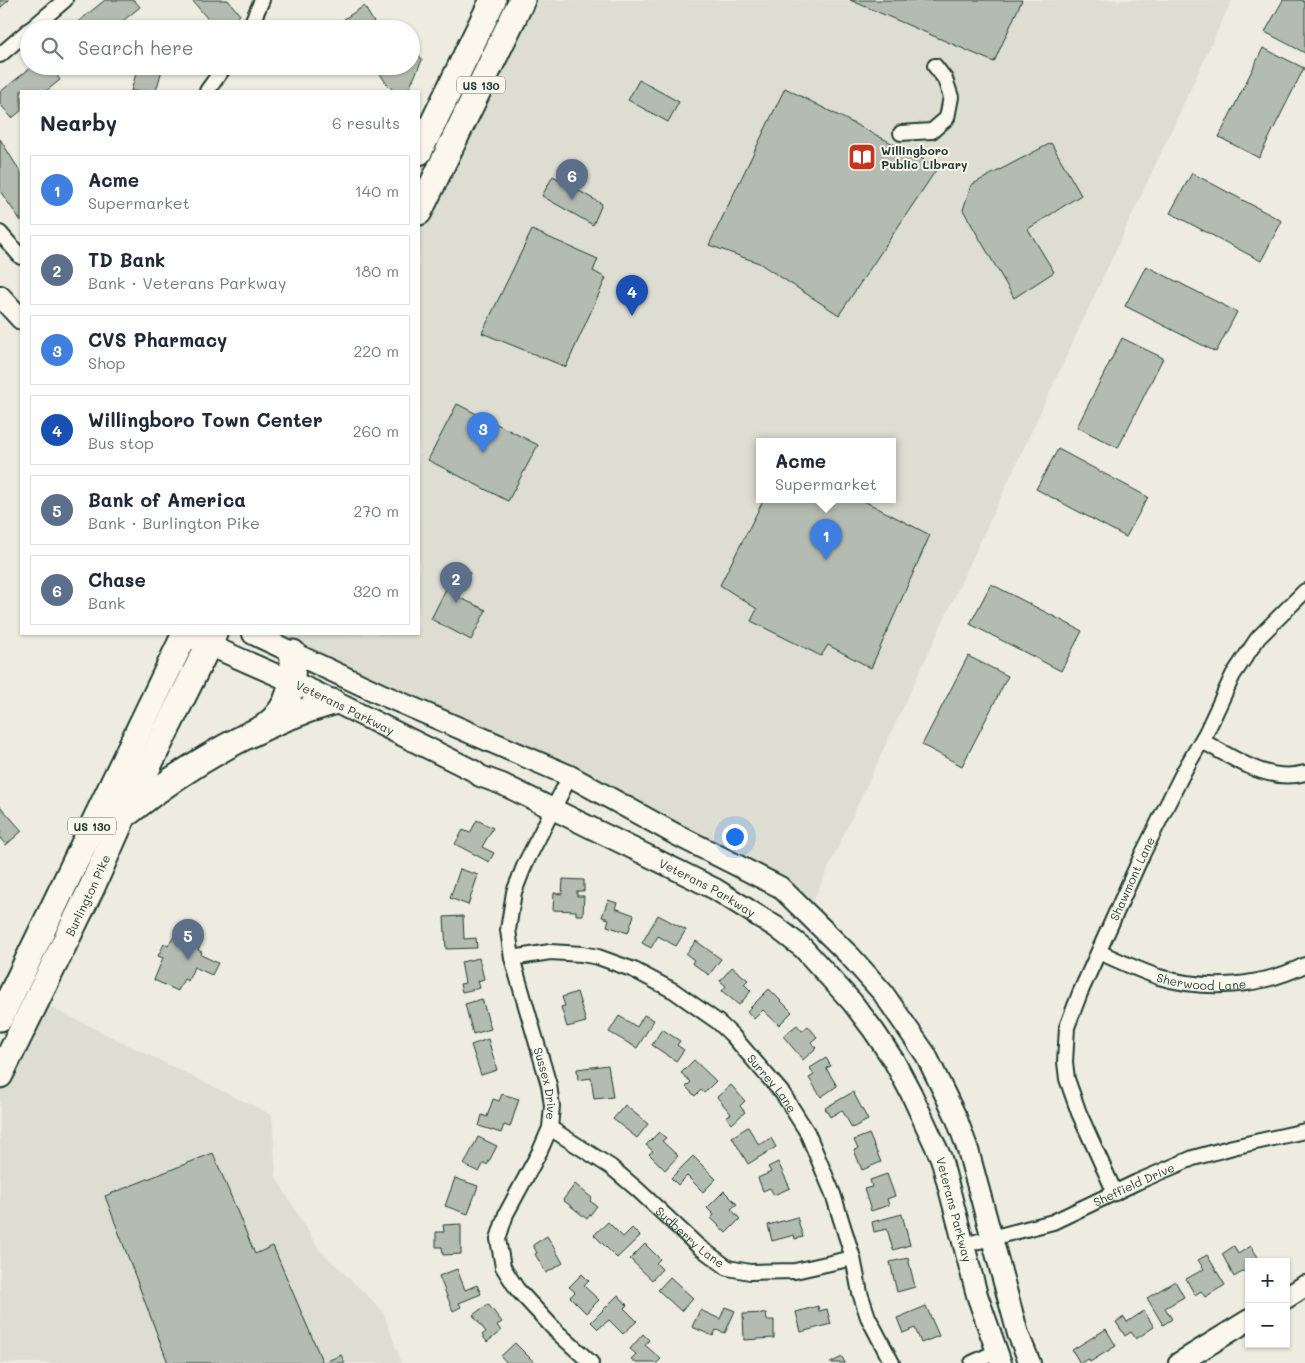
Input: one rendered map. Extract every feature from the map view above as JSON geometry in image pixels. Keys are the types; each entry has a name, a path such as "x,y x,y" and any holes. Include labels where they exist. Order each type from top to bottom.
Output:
{"highway":[{"name":"US 130","path":"420,150 493,0"},
{"name":"US 130","path":"420,210 522,0"},
{"name":"Burlington Pike","path":"0,1018 185,635"},
{"name":"Burlington Pike","path":"0,1075 92,887 123,817 211,640"},
{"path":"261,730 280,714 284,706 293,682 293,653"},
{"path":"123,817 176,777 261,730 307,709 333,702"}],"main road":[{"path":"0,296 20,318"},
{"name":"Veterans Parkway","path":"189,635 211,640 480,776 502,784 715,889 776,927 803,948 852,1002 874,1031 912,1092 941,1158 977,1295 999,1358"},
{"path":"255,635 383,695 570,776 675,834 780,887 850,956 883,993 926,1055 956,1117 968,1150 1018,1334 1030,1363"},
{"path":"1290,1295 1305,1286"},
{"path":"1179,1363 1245,1322"}],"street":[{"path":"42,20 65,0"},
{"path":"253,20 262,0"},
{"path":"0,55 20,38"},
{"path":"901,133 932,132 947,118 951,96 945,79 935,66"},
{"path":"208,90 219,75"},
{"path":"0,233 20,256"},
{"name":"Shawmont Lane","path":"1115,1193 1072,1096 1067,1079 1065,1062 1067,1027 1080,993 1163,812 1202,741 1224,694 1245,656 1258,638 1305,592"},
{"path":"1202,741 1254,768 1269,773 1299,775 1305,773"},
{"name":"Sussex Drive","path":"570,776 525,864 514,892 508,930 512,958 549,1085 552,1106 550,1128 540,1151 506,1214 498,1239 503,1267 517,1289 557,1332 591,1363"},
{"name":"Surrey Lane","path":"512,958 550,952 598,957 634,970 674,991 718,1022 732,1035 783,1094 807,1132 833,1194 853,1258 860,1293 868,1317 892,1363"},
{"name":"Sherwood Lane","path":"1099,952 1160,977 1196,984 1237,984 1258,981 1278,976 1305,965"},
{"name":"Sudberry Lane","path":"550,1128 611,1167 698,1246 728,1268 750,1272 795,1270 853,1258"},
{"name":"Sheffield Drive","path":"964,1246 1053,1222 1174,1166 1200,1156 1305,1131"},
{"path":"972,1363 999,1358"}],"shaded area":[{"path":"522,0 1232,0 807,914 780,887 255,635 420,635 420,210"},
{"path":"36,1000 272,1115 276,1177 318,1248 382,1310 402,1363 0,1363 0,1075"}],"building":[{"path":"0,0 9,0 0,8"},
{"path":"105,0 134,0 140,7 124,20 80,20"},
{"path":"192,0 228,0 240,15 234,20 209,20"},
{"path":"850,0 1022,0 994,62"},
{"path":"1283,0 1301,0 1305,2 1305,53 1265,32"},
{"path":"364,6 373,20 345,20"},
{"path":"1263,48 1304,68 1259,158 1219,137"},
{"path":"22,75 57,75 60,80 47,90 20,90 20,112 12,118 0,104 0,92"},
{"path":"135,75 161,75 156,90 131,90"},
{"path":"381,75 415,75 408,90 393,90"},
{"path":"639,80 679,102 668,122 628,100"},
{"path":"785,88 938,167 839,315 759,263 709,245"},
{"path":"0,139 20,171 20,220 0,191"},
{"path":"1051,143 1081,195 1028,229 1054,272 1014,298 963,210 971,185"},
{"path":"1192,173 1282,221 1261,261 1170,213"},
{"path":"553,176 602,204 593,225 542,196"},
{"path":"532,230 598,259 593,271 606,278 566,367 482,333"},
{"path":"1146,266 1237,312 1216,352 1125,306"},
{"path":"1122,338 1163,358 1118,448 1077,427"},
{"path":"457,404 538,445 508,501 428,460"},
{"path":"1058,449 1148,497 1126,537 1036,489"},
{"path":"762,503 868,503 930,535 871,668 828,645 821,656 751,621 757,609 720,585"},
{"path":"457,567 470,573 458,597 486,610 471,640 431,619"},
{"path":"991,584 1082,631 1061,671 970,624"},
{"path":"968,656 1008,676 962,766 922,745"},
{"path":"0,806 22,831 6,845 0,838"},
{"path":"477,820 493,828 482,847 494,853 489,862 455,844 463,830 470,833"},
{"path":"460,869 478,875 468,905 450,898"},
{"path":"563,879 584,880 584,891 577,891 577,896 584,896 583,915 576,915 576,911 553,910 554,893 562,894"},
{"path":"608,900 617,903 615,908 634,915 628,933 607,926 609,919 602,917"},
{"path":"658,915 686,930 676,946 658,936 651,948 642,943"},
{"path":"463,916 464,939 476,938 477,948 446,949 444,917"},
{"path":"178,930 202,941 198,950 202,952 201,955 218,963 212,975 194,967 188,981 184,979 178,991 154,980 163,958 158,956 164,944 168,946"},
{"path":"696,941 721,959 709,975 692,963 694,960 686,954"},
{"path":"479,958 484,979 478,981 480,988 462,992 460,984 465,983 461,962"},
{"path":"732,967 748,980 744,984 751,991 739,1005 722,991 726,986 720,981"},
{"path":"769,989 792,1012 779,1025 763,1010 754,1019 747,1011"},
{"path":"577,992 586,1022 567,1027 561,1007 565,1006 562,997"},
{"path":"482,999 491,1029 473,1034 465,1004"},
{"path":"644,1015 654,1020 637,1048 609,1032 619,1016 637,1027"},
{"path":"797,1025 802,1031 808,1026 817,1037 811,1042 816,1048 803,1060 783,1036"},
{"path":"662,1029 680,1041 677,1045 684,1050 676,1061 652,1045"},
{"path":"488,1039 497,1070 481,1075 471,1045"},
{"path":"826,1058 831,1066 826,1068 837,1086 821,1097 809,1078 814,1075 810,1068"},
{"path":"694,1060 716,1081 704,1093 701,1090 695,1096 686,1087 691,1082 681,1073"},
{"path":"608,1065 613,1097 594,1099 591,1078 578,1080 577,1069"},
{"path":"731,1085 745,1101 740,1106 745,1112 732,1124 726,1117 731,1114 717,1097"},
{"path":"853,1092 868,1120 852,1128 842,1110 830,1117 825,1108"},
{"path":"502,1094 519,1099 510,1127 504,1125 501,1133 479,1126 482,1115 487,1117 493,1099 499,1101"},
{"path":"625,1105 648,1124 637,1138 613,1119"},
{"path":"748,1127 759,1145 771,1138 776,1147 748,1164 732,1137"},
{"path":"659,1132 666,1138 662,1141 678,1156 665,1170 649,1154 653,1151 646,1145"},
{"path":"869,1134 881,1162 862,1170 854,1150 858,1149 854,1140"},
{"path":"478,1137 497,1146 487,1165 484,1163 479,1172 464,1165"},
{"path":"213,1153 255,1254 273,1246 323,1363 168,1363 105,1196"},
{"path":"693,1156 716,1179 703,1192 687,1176 678,1185 671,1178"},
{"path":"778,1162 790,1188 774,1195 770,1188 763,1191 758,1178 771,1172 768,1167"},
{"path":"887,1174 895,1196 887,1199 889,1205 871,1211 864,1189 872,1187 870,1180"},
{"path":"455,1178 478,1186 468,1214 445,1206"},
{"path":"575,1184 592,1198 590,1201 597,1206 587,1219 563,1200"},
{"path":"724,1191 737,1204 731,1209 740,1219 726,1233 711,1218 714,1215 707,1208"},
{"path":"902,1214 910,1245 893,1250 887,1229 874,1232 872,1222"},
{"path":"797,1217 803,1237 795,1239 794,1235 772,1241 768,1225"},
{"path":"608,1222 623,1237 632,1228 640,1236 617,1258 594,1235"},
{"path":"461,1224 461,1254 443,1255 442,1247 436,1247 436,1232 444,1232 443,1225"},
{"path":"547,1236 563,1263 546,1273 535,1254 537,1253 533,1245"},
{"path":"645,1244 660,1259 656,1263 662,1269 652,1280 630,1259"},
{"path":"1234,1246 1238,1254 1251,1246 1258,1258 1245,1258 1245,1270 1234,1277 1222,1254"},
{"path":"1207,1255 1225,1285 1205,1297 1201,1291 1195,1295 1186,1279 1204,1269 1198,1260"},
{"path":"908,1258 915,1287 897,1292 890,1262"},
{"path":"457,1269 465,1290 477,1285 481,1294 459,1303 461,1307 453,1311 439,1276"},
{"path":"582,1274 589,1281 584,1286 599,1300 586,1313 570,1297 575,1292 569,1287"},
{"path":"670,1277 693,1298 681,1311 658,1290"},
{"path":"1175,1281 1184,1297 1165,1308 1172,1319 1163,1325 1147,1298"},
{"path":"618,1295 627,1305 624,1308 637,1321 623,1334 609,1320 598,1329 591,1322"},
{"path":"488,1304 502,1322 497,1325 501,1331 487,1342 482,1335 486,1332 473,1315"},
{"path":"818,1306 819,1311 827,1309 831,1324 801,1332 796,1312"},
{"path":"926,1306 939,1336 921,1343 915,1328 903,1333 897,1318"},
{"path":"725,1307 735,1311 725,1333 716,1330 713,1336 692,1327 700,1310 720,1319"},
{"path":"1144,1311 1154,1327 1136,1339 1131,1332 1125,1336 1116,1322 1124,1317 1127,1322"},
{"path":"766,1313 767,1320 774,1320 774,1338 744,1340 743,1314"},
{"path":"1106,1329 1116,1346 1090,1362 1089,1359 1080,1363 1072,1350"},
{"path":"643,1334 649,1340 645,1345 661,1359 657,1363 636,1363 631,1359 636,1354 630,1349"},
{"path":"515,1343 535,1363 507,1363 501,1356"},
{"path":"341,1355 345,1363 323,1363"},
{"path":"842,1357 845,1363 830,1363"}],"place":[{"name":"Willingboro Public Library","path":"862,157"},
{"name":"Chase","path":"572,200"},
{"name":"Willingboro Town Center","path":"632,316"},
{"name":"CVS Pharmacy","path":"483,453"},
{"name":"Acme","path":"826,560"},
{"name":"TD Bank","path":"456,603"},
{"name":"Bank of America","path":"188,960"}]}
